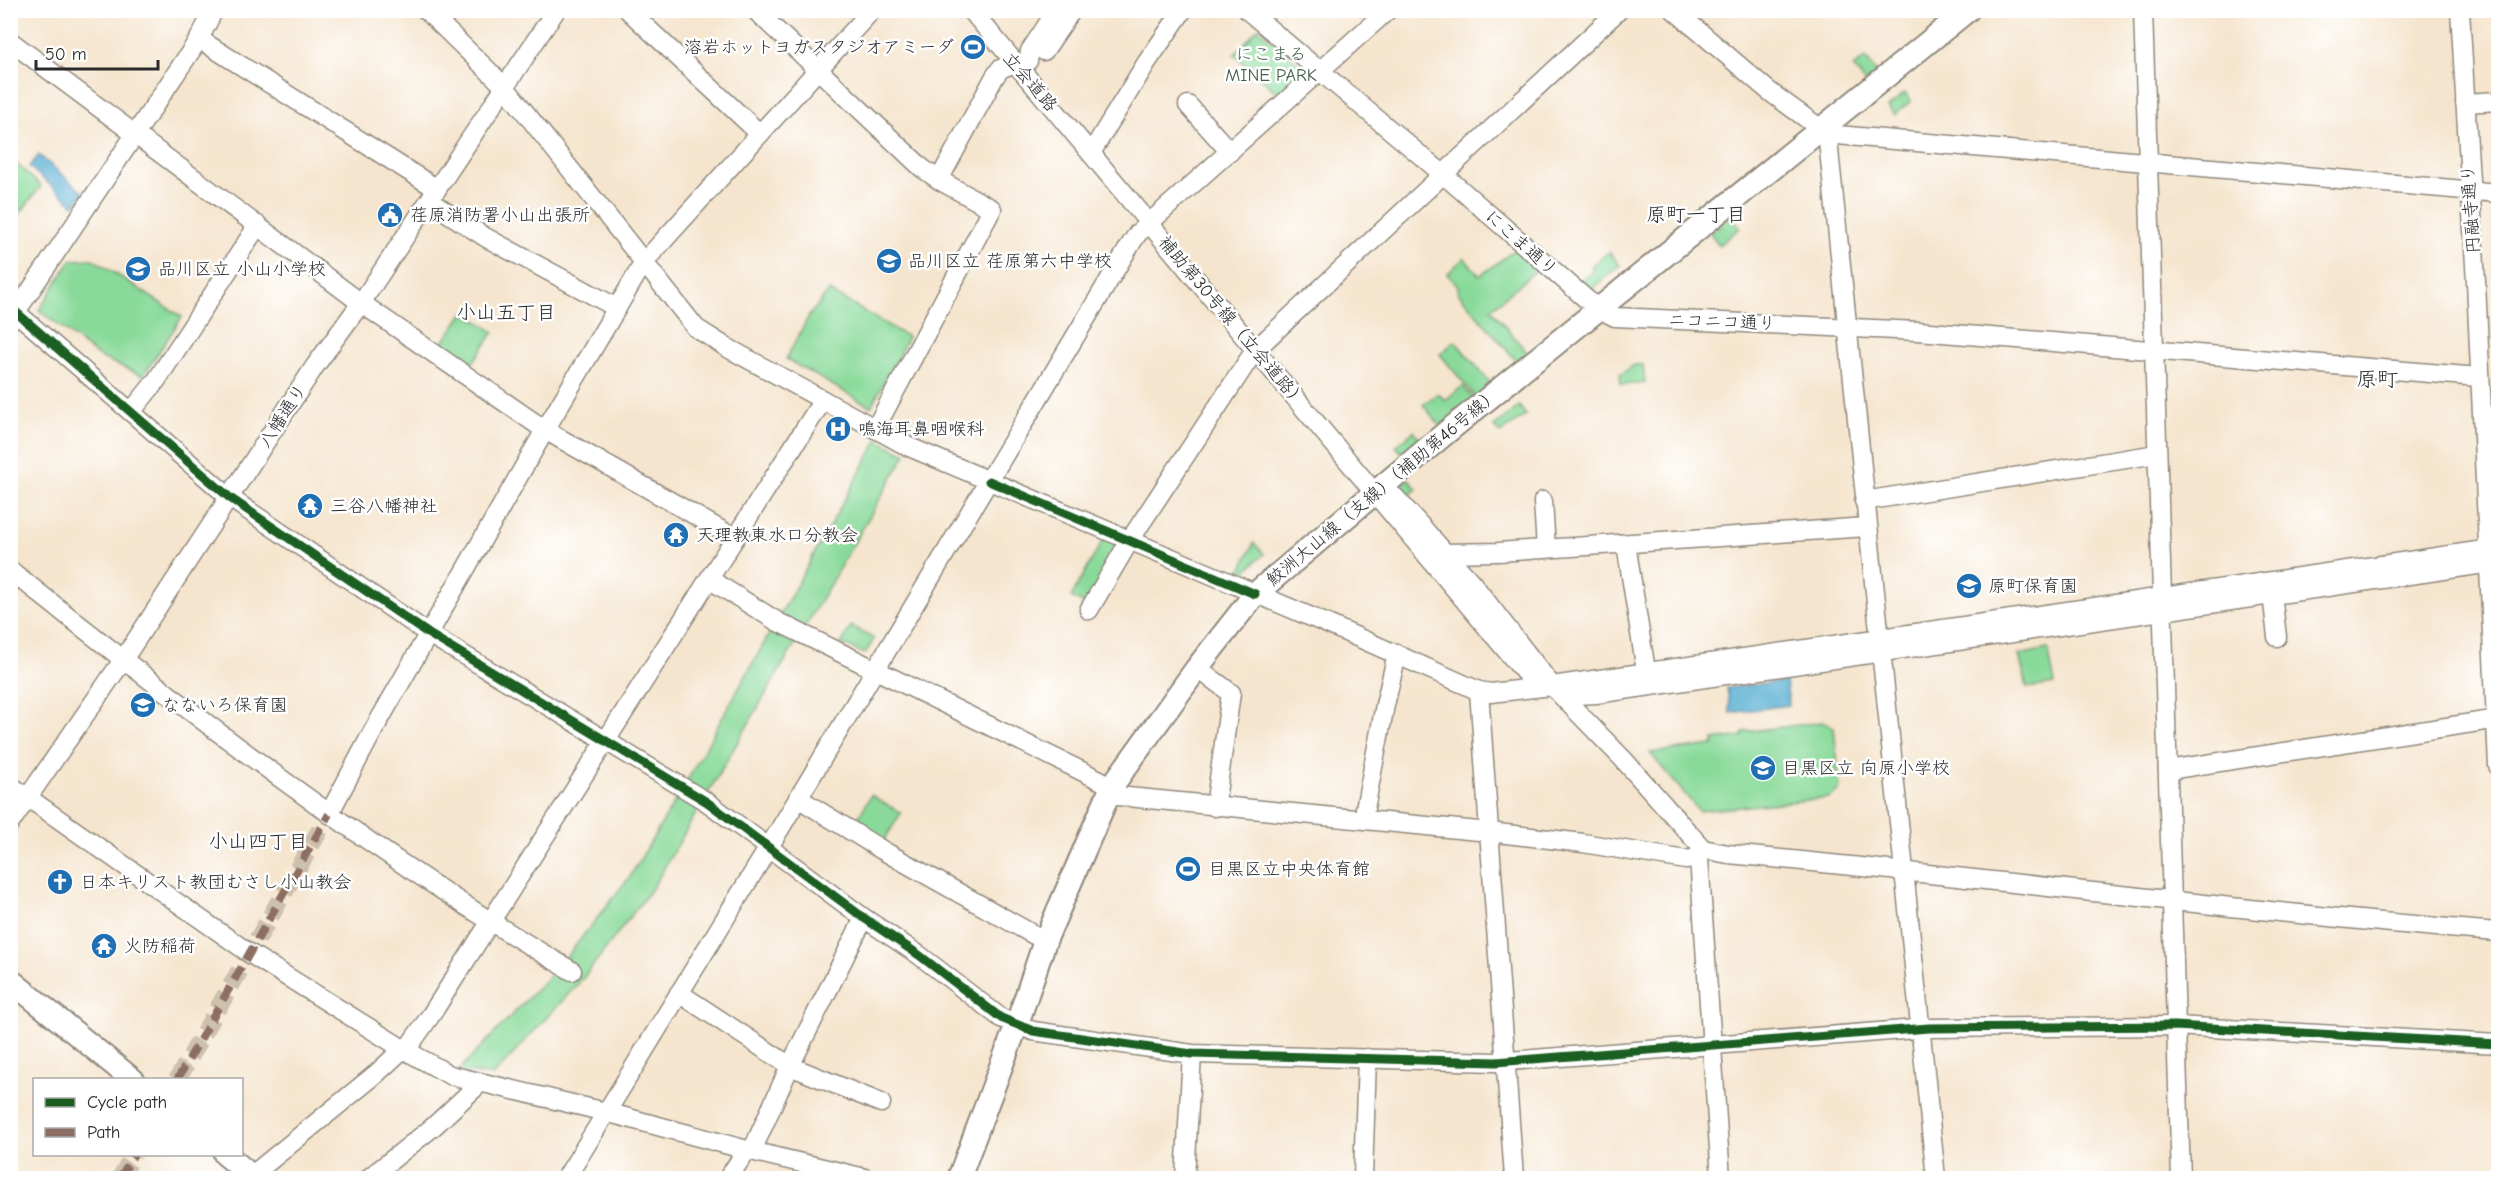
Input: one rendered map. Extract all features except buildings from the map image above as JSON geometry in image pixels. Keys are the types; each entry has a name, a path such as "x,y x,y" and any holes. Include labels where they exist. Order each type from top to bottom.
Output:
{"main road":[{"name":"鮫洲大山線（支線）（補助第46号線）","path":"959,1179 1017,1024 1045,941 1110,790 1197,668 1255,594 1375,492 1599,309 1824,130 1968,10"},
{"path":"10,980 131,1078"},
{"path":"10,993 115,1078"},
{"path":"211,1156 248,1178"},
{"path":"226,1156 248,1178"}],"street":[{"path":"214,10 199,39 13,313 230,498 429,634 707,802 864,918 919,955 1001,1018 1033,1030 1192,1054 1506,1062 1920,1028 2175,1026 2499,1044"},
{"path":"426,10 505,87 696,328 726,347 901,443 1479,691 1491,693 1552,686 1646,671 1879,644 2494,556"},
{"name":"八幡通り","path":"10,823 123,660 309,376 361,303 556,10"},
{"path":"628,10 760,134"},
{"path":"755,10 922,168 939,180 992,208 875,429"},
{"name":"立会道路","path":"971,10 1021,64 1090,153"},
{"path":"1021,64 1057,10"},
{"path":"939,180 1000,69 1040,57 1072,10"},
{"path":"1090,153 1147,62 1183,10"},
{"name":"にこま通り","path":"1247,10 1599,309"},
{"path":"566,1179 769,847 1132,242 1389,10"},
{"path":"1089,610 1130,540 1255,350 1619,10"},
{"path":"1674,10 1770,92 1824,130 1838,135 2499,193"},
{"path":"2143,10 2168,770 2170,900 2181,1179"},
{"name":"円融寺通り","path":"2460,10 2476,282 2479,377 2494,556 2499,766"},
{"path":"329,814 545,430 644,262 869,12"},
{"path":"199,39 433,195 512,253 617,308"},
{"path":"10,41 361,303 545,430 735,538"},
{"path":"2465,103 2499,101"},
{"path":"1188,105 1230,152"},
{"path":"1824,130 1847,327 1936,1179"},
{"name":"補助第30号線（立会道路）","path":"1090,153 1531,680 1552,686"},
{"path":"131,412 156,381 258,225"},
{"name":"ニコニコ通り","path":"1599,309 1615,317 1847,327 2154,349 2479,377"},
{"path":"248,1178 405,1049 490,923 823,400"},
{"path":"1864,501 2157,454"},
{"path":"1375,492 1388,493 1395,497 1445,553 1552,686 1623,759 1701,854 1721,1179"},
{"path":"1543,501 1546,549"},
{"path":"1445,553 1546,549 1867,527"},
{"path":"1626,544 1646,671"},
{"path":"2162,604 2271,594 2494,556"},
{"path":"10,570 123,660 329,814 490,923 573,971"},
{"path":"709,579 778,622 1032,746"},
{"path":"2271,594 2277,637"},
{"path":"1552,686 1575,695 1596,694 1879,644"},
{"path":"1363,819 1384,705 1397,654"},
{"path":"1197,668 1232,693 1215,807"},
{"path":"1479,691 1514,1179"},
{"path":"2168,770 2498,719"},
{"path":"1014,737 1110,790 1215,807 1489,832 1686,860 1701,854 1728,854 2499,932"},
{"path":"10,785 249,953 450,1075 479,1084 606,1112 865,1179"},
{"path":"798,798 882,850 1045,941"},
{"path":"728,1179 750,1151 864,918"},
{"path":"679,993 790,1066 881,1103"},
{"path":"1185,1179 1192,1054"},
{"path":"1363,1179 1367,1058"},
{"path":"369,1179 433,1127 479,1084"}],"green space":[{"name":"にこまる MINE PARK","path":"1258,28 1309,73 1282,97 1234,55"},
{"path":"1865,58 1877,73 1865,83 1853,67"},
{"path":"1905,93 1911,101 1894,115 1888,107"},
{"path":"11,159 41,186 11,225"},
{"path":"1730,216 1740,228 1719,245 1710,233"},
{"path":"1518,247 1541,266 1491,309 1529,355 1519,364 1458,293 1458,286 1447,274 1464,258 1480,276"},
{"path":"1609,252 1620,265 1587,293 1578,284 1594,269 1591,266"},
{"path":"93,259 182,317 143,376 98,356 39,310 71,260"},
{"path":"829,291 908,337 871,407 786,359 809,316"},
{"path":"464,312 494,332 469,368 439,348"},
{"path":"1455,341 1492,385 1476,398 1440,354"},
{"path":"1634,365 1643,365 1645,383 1621,385 1620,375"},
{"path":"1463,386 1475,401 1442,428 1423,405 1438,393 1445,400"},
{"path":"1519,406 1526,415 1500,433 1494,427"},
{"path":"1414,431 1424,443 1406,458 1396,446"},
{"path":"878,440 906,454 653,887 584,977 493,1076 458,1071 561,964 631,875 680,793"},
{"path":"1408,479 1417,489 1403,500 1394,489"},
{"path":"1105,537 1124,544 1088,606 1071,597"},
{"path":"1254,543 1264,554 1237,578"},
{"path":"851,626 874,639 865,654 841,644"},
{"path":"2048,649 2055,684 2027,688 2019,655"},
{"path":"1822,722 1834,727 1840,789 1829,798 1699,811 1650,753 1714,745 1714,740 1743,736 1743,732"},
{"path":"871,795 901,813 882,844 853,827"}],"water":[{"path":"39,155 84,193 74,205 29,167"},
{"path":"1786,681 1789,705 1730,713 1727,688"}],"tunnel":[{"path":"178,1078 329,814"},
{"path":"120,1178 133,1156"}],"marked path":[{"path":"178,1078 329,814"},
{"path":"120,1178 133,1156"}],"cycle path":[{"path":"10,307 230,498 429,634 707,802 864,918 919,955 1001,1018 1033,1031 1192,1054 1496,1062 1929,1028 2175,1026 2498,1044"},
{"path":"989,481 1255,594"}],"place":[{"name":"溶岩ホットヨガスタジオアミーダ","path":"973,47"},
{"name":"荏原消防署小山出張所","path":"390,215"},
{"name":"品川区立 荏原第六中学校","path":"889,261"},
{"name":"品川区立 小山小学校","path":"138,269"},
{"name":"鳴海耳鼻咽喉科","path":"838,429"},
{"name":"三谷八幡神社","path":"310,506"},
{"name":"天理教東水口分教会","path":"676,535"},
{"name":"原町保育園","path":"1969,586"},
{"name":"なないろ保育園","path":"143,705"},
{"name":"目黒区立 向原小学校","path":"1763,768"},
{"name":"目黒区立中央体育館","path":"1188,869"},
{"name":"日本キリスト教団むさし小山教会","path":"60,882"},
{"name":"火防稲荷","path":"104,946"}],"district":[{"name":"原町一丁目","path":"1696,214"},
{"name":"小山五丁目","path":"506,312"},
{"name":"原町","path":"2377,379"},
{"name":"小山四丁目","path":"258,841"}]}
